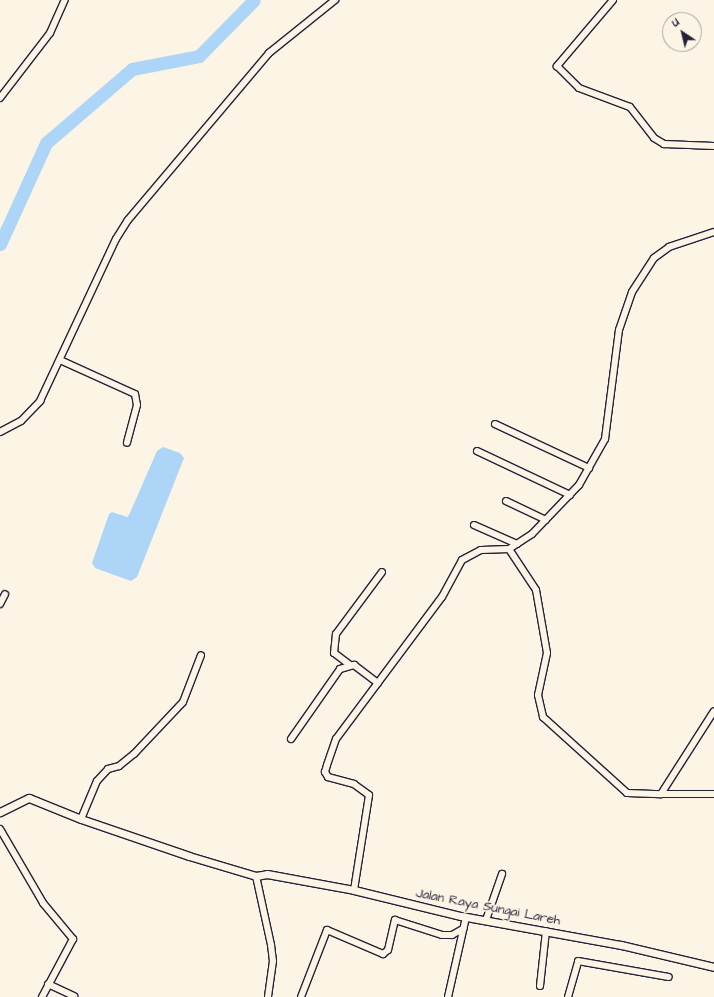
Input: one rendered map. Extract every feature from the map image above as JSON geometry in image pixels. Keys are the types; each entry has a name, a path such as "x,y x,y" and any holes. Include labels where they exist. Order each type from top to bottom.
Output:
{"street":[{"path":"0,98 46,38 66,0"},
{"path":"0,432 21,422 33,410 49,385 116,240 128,220 269,53 335,0"},
{"path":"613,0 557,66 579,88 630,107 654,138 664,144 714,146"},
{"path":"354,890 368,795 354,784 333,780 325,772 336,740 442,598 462,560 481,550 509,549 517,544 546,520 579,485 606,439 619,330 632,292 654,258 669,247 714,232"},
{"path":"60,360 135,394 137,405 127,443"},
{"path":"495,424 589,468"},
{"path":"477,452 570,495"},
{"path":"506,501 546,520"},
{"path":"474,525 517,544"},
{"path":"509,549 536,590 547,653 538,695 543,716 627,792 661,794 714,794"},
{"path":"378,683 334,653 336,634 382,572"},
{"path":"0,604 5,594"},
{"path":"81,819 97,781 108,769 120,766 134,754 183,702 201,655"},
{"path":"290,738 335,673 350,665"},
{"path":"661,794 714,712"},
{"name":"Jalan Raya Sungai Lareh","path":"0,812 30,798 81,819 188,856 256,876 267,874 354,890 466,917 621,945 714,967"},
{"path":"0,829 43,903 73,939 42,997"},
{"path":"486,920 502,874"},
{"path":"256,876 273,960 268,997"},
{"path":"448,997 466,917"},
{"path":"300,997 327,930 383,954 388,950 395,920 442,935 452,935 463,930"},
{"path":"540,986 546,931"},
{"path":"568,997 578,961 669,977"},
{"path":"48,984 74,996"}],"water":[{"path":"163,447 180,453 184,458 137,577 131,581 95,568 92,563 109,514 112,512 127,517 129,515 157,451"}],"waterway":[{"path":"0,244 46,143 132,69 199,56 254,0"}]}
